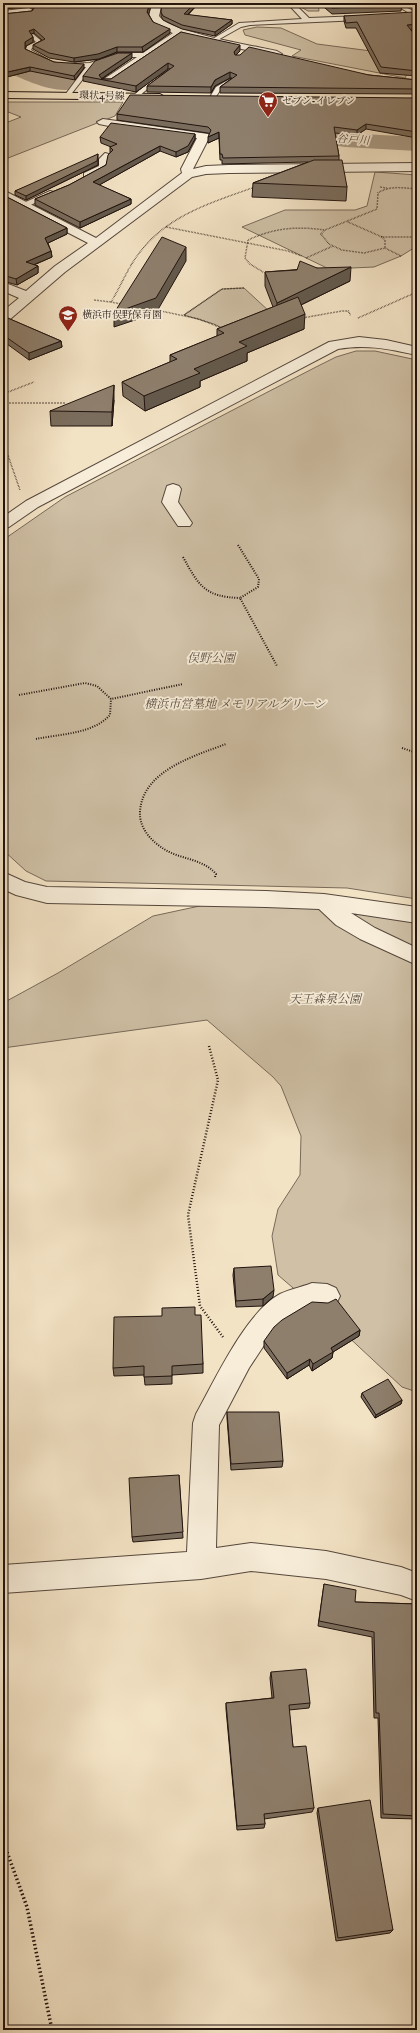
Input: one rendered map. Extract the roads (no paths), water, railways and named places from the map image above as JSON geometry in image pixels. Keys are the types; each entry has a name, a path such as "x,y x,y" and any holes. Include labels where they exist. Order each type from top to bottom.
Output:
{"main road":[{"name":"環状4号線","path":"3,95 175,97"},
{"path":"209,97 229,97"}],"street":[{"path":"157,3 154,16 158,23 179,32 282,58"},
{"path":"3,14 29,11"},
{"path":"106,81 179,32"},
{"path":"103,122 124,127 175,131 204,136 187,170 188,174"},
{"path":"3,318 60,269 188,174 206,170 229,169 417,167"},
{"path":"3,194 97,243"},
{"path":"3,286 29,297"},
{"path":"3,524 32,504 334,345 359,341 386,344 417,351"},
{"path":"173,489 170,502 184,523"},
{"path":"3,879 8,883 26,891 47,895 324,902 417,915"},
{"path":"324,902 335,914 349,923 417,957"},
{"path":"201,1565 206,1423 240,1359 262,1325 288,1303 312,1295 327,1296"},
{"path":"3,1579 201,1565 251,1557 326,1565 400,1581 417,1587"}],"lane":[{"path":"290,3 307,20"},
{"path":"395,3 415,13"},
{"path":"398,14 415,13"},
{"path":"214,40 239,26 250,23 349,19 370,16"},
{"path":"32,36 41,43 29,47 28,51 47,61 74,66 102,62 117,55 145,55"},
{"path":"102,62 127,66"},
{"path":"67,96 91,64"},
{"path":"136,96 164,73"},
{"path":"209,97 218,88 232,80"},
{"path":"78,180 103,167 103,159 108,155"},
{"path":"23,205 59,190"}],"waterway":[{"name":"谷戸川","path":"3,61 33,76 66,84"},
{"name":"谷戸川","path":"273,130 345,140 417,144"}],"place":[{"name":"セブン-イレブン","path":"268,118"},
{"name":"横浜市俣野保育園","path":"68,332"}],"park label":[{"name":"俣野公園","path":"211,658"},
{"name":"横浜市営墓地 メモリアルグリーン","path":"235,704"},
{"name":"天王森泉公園","path":"325,999"}]}
